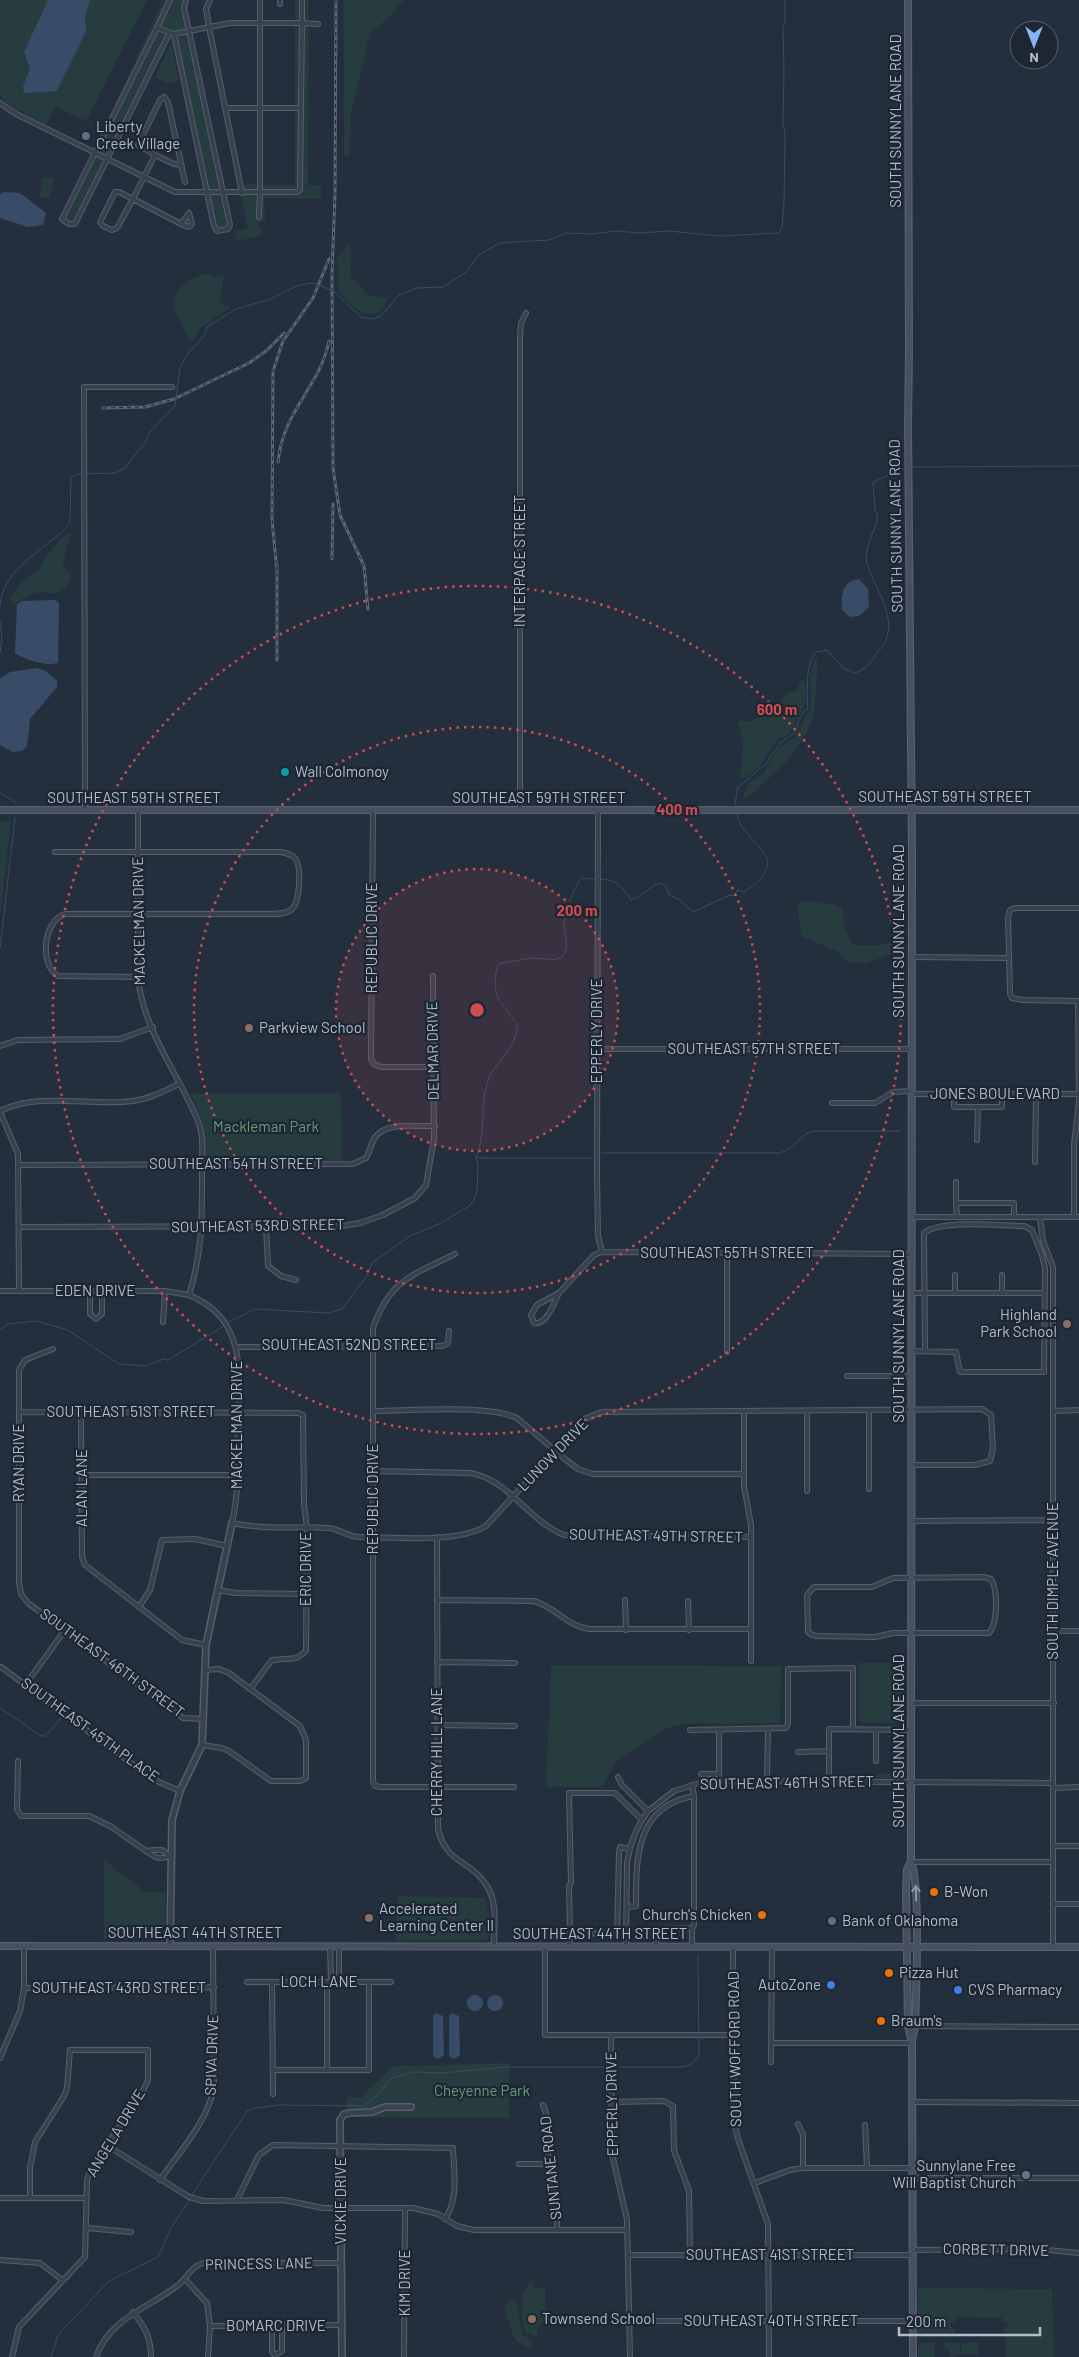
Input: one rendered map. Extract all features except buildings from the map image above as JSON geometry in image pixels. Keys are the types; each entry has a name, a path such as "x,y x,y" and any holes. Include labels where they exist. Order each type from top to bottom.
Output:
{"main road":[{"name":"SOUTH SUNNYLANE ROAD","path":"908,0 908,426 911,810 911,1862 907,1869 906,1946 908,2026 912,2044"},
{"name":"SOUTHEAST 59TH STREET","path":"0,810 1079,810"},
{"name":"SOUTH SUNNYLANE ROAD","path":"911,1862 915,1869 916,1946 915,2026 912,2044 913,2357"},
{"name":"SOUTHEAST 44TH STREET","path":"0,1946 1079,1947"}],"street":[{"path":"170,0 62,216 66,223 75,224 172,34"},
{"path":"172,34 214,226 215,230 220,231 230,227 188,31 184,8 186,0"},
{"path":"210,0 206,9 242,192"},
{"path":"259,217 260,0"},
{"path":"0,103 16,114 174,192 296,192 300,190 302,0"},
{"path":"156,28 172,34 230,23 318,24"},
{"path":"181,166 155,155 138,145 160,100 164,97 168,102 185,182"},
{"path":"225,108 301,108"},
{"path":"155,155 133,199 117,228 112,230 101,224 115,192 133,199 181,224"},
{"name":"INTERPACE STREET","path":"520,810 520,337 521,323 526,313"},
{"path":"85,810 84,387 172,387"},
{"name":"MACKELMAN DRIVE","path":"138,810 138,977 141,1001 201,1130 202,1226 199,1264 190,1295 210,1307 225,1322 236,1347 239,1370 238,1495 206,1645 202,1745 180,1790 172,1820 170,1946"},
{"name":"REPUBLIC DRIVE","path":"373,810 371,1059 374,1064 381,1067 432,1067"},
{"name":"EPPERLY DRIVE","path":"598,810 598,1236 602,1252"},
{"path":"55,852 281,852 290,854 295,858 299,873 298,896 294,908 279,914 65,914 53,920 50,926 47,962 50,970 63,977 138,977"},
{"path":"911,1217 1076,1217 1074,1144 1079,1094 1079,1001 1014,999 1010,994 1008,917 1010,910 1018,908 1079,908"},
{"path":"911,957 1009,958"},
{"name":"DELMAR DRIVE","path":"433,976 432,1067 435,1126"},
{"path":"0,1046 18,1040 120,1039 152,1028"},
{"name":"SOUTHEAST 57TH STREET","path":"598,1049 911,1049"},
{"path":"19,1290 19,1165 17,1148 0,1111 15,1104 34,1102 134,1101 156,1095 179,1084"},
{"name":"JONES BOULEVARD","path":"832,1102 875,1103 893,1092 1002,1095 1079,1094"},
{"path":"954,1094 954,1107 1002,1107 1002,1095"},
{"path":"1035,1162 1036,1095"},
{"path":"977,1140 978,1107"},
{"name":"SOUTHEAST 54TH STREET","path":"19,1165 357,1164 366,1158 375,1137 385,1130 393,1127 435,1126"},
{"name":"SOUTHEAST 53RD STREET","path":"19,1227 350,1225 384,1215 415,1198 426,1185 435,1126"},
{"path":"952,1226 955,1217 956,1182"},
{"path":"956,1203 1014,1203 1014,1217"},
{"path":"1005,1217 1005,1226"},
{"name":"SOUTH DIMPLE AVENUE","path":"1040,1218 1043,1241 1053,1267 1053,1947"},
{"path":"911,1351 956,1352 960,1372 1044,1372 1044,1261 1032,1230 1024,1226 952,1226 932,1228 924,1233 925,1351"},
{"path":"266,1227 268,1266 281,1276 296,1280"},
{"path":"559,1293 534,1308 530,1315 534,1323 544,1320 559,1293 594,1255 602,1252"},
{"name":"SOUTHEAST 55TH STREET","path":"602,1252 911,1254"},
{"name":"REPUBLIC DRIVE","path":"437,1788 374,1786 373,1328 376,1318 396,1287 413,1273 455,1254"},
{"path":"727,1254 728,1352"},
{"path":"955,1275 955,1293"},
{"path":"1002,1275 1002,1293"},
{"name":"EDEN DRIVE","path":"0,1291 165,1291 190,1295"},
{"path":"90,1291 90,1314 96,1319 102,1314 102,1291"},
{"path":"163,1322 165,1291"},
{"path":"911,1293 1045,1294"},
{"name":"SOUTHEAST 52ND STREET","path":"236,1347 443,1346 450,1340 449,1331"},
{"name":"RYAN DRIVE","path":"23,1598 19,1583 19,1370 22,1362 53,1349"},
{"path":"847,1376 911,1376"},
{"name":"LUNOW DRIVE","path":"232,1523 254,1528 330,1528 351,1536 373,1537 460,1536 478,1531 486,1526 584,1419 602,1412 982,1409 991,1415 993,1448 990,1461 975,1465 911,1465"},
{"path":"373,1411 485,1410 507,1413 517,1418 578,1469 592,1474 744,1474"},
{"path":"1054,1411 1079,1410"},
{"path":"744,1411 745,1494 751,1520 751,1661"},
{"path":"807,1411 807,1491"},
{"path":"869,1411 869,1489"},
{"name":"SOUTHEAST 51ST STREET","path":"19,1412 298,1412 303,1415"},
{"name":"ALAN LANE","path":"82,1412 84,1563 92,1572 139,1607"},
{"name":"ERIC DRIVE","path":"250,1689 272,1660 297,1658 306,1651 307,1528 303,1415"},
{"name":"SOUTHEAST 49TH STREET","path":"372,1471 470,1472 483,1475 495,1481 546,1526 564,1535 751,1537"},
{"path":"82,1474 237,1475"},
{"path":"911,1521 1052,1520"},
{"name":"CHERRY HILL LANE","path":"436,1537 437,1821 441,1842 451,1855 472,1870 487,1885 493,1901 494,1946"},
{"path":"206,1645 182,1640 139,1607 150,1590 162,1540 195,1539 227,1546"},
{"path":"984,1577 991,1579 994,1589 993,1628 989,1633 893,1633 875,1637 817,1636 808,1632 807,1595 814,1587 872,1587 893,1578 911,1578 984,1577"},
{"path":"218,1590 235,1593 306,1594"},
{"name":"SOUTHEAST 46TH STREET","path":"23,1598 183,1718 204,1719"},
{"path":"437,1600 534,1601 545,1605 579,1628 595,1630 750,1629"},
{"path":"626,1600 626,1630"},
{"path":"688,1601 689,1630"},
{"path":"26,1684 65,1630"},
{"path":"1054,1631 1079,1631"},
{"path":"437,1662 515,1663"},
{"name":"SOUTHEAST 45TH PLACE","path":"1,1667 143,1772 159,1782 180,1790"},
{"path":"690,1730 784,1729 788,1726 788,1669 843,1668 853,1668 853,1729"},
{"path":"202,1745 229,1751 271,1780 300,1781 304,1780 306,1775 306,1740 304,1732 296,1723 225,1670 205,1670"},
{"path":"911,1703 1054,1703"},
{"path":"437,1725 515,1726"},
{"path":"767,1782 768,1729"},
{"path":"829,1782 829,1729 911,1730"},
{"path":"719,1730 719,1782"},
{"path":"876,1730 876,1760"},
{"path":"798,1752 829,1751"},
{"path":"18,1761 17,1809 21,1816 89,1816 110,1826 158,1858 170,1856"},
{"path":"701,1774 719,1774"},
{"path":"618,1777 622,1785 648,1811"},
{"name":"SOUTHEAST 46TH STREET","path":"629,1849 648,1811 674,1791 706,1781 1079,1787"},
{"path":"692,1785 694,1796 694,1925 692,1928 692,1946"},
{"path":"437,1788 514,1787"},
{"path":"569,1946 571,1868 569,1793 615,1793 642,1820"},
{"path":"627,1907 636,1906 637,1854 645,1831 662,1810 673,1802 694,1796"},
{"path":"1053,1846 1079,1846"},
{"path":"570,1934 615,1934 618,1931 620,1847 629,1849 626,1946"},
{"path":"146,1851 158,1850 170,1856"},
{"path":"158,1850 158,1858"},
{"path":"911,1862 1052,1862"},
{"path":"1052,1904 1079,1904"},
{"path":"618,1924 627,1924"},
{"path":"656,1946 656,1936 661,1929 692,1928"},
{"path":"0,2058 2,2046 20,2011 24,1988 24,1946"},
{"name":"SPIVA DRIVE","path":"160,2180 200,2122 211,2101 214,2087 213,1946"},
{"path":"327,2070 330,1946"},
{"path":"339,1946 339,1982"},
{"name":"EPPERLY DRIVE","path":"545,1946 545,2035 611,2035 612,2154 625,2206 628,2230 630,2357"},
{"name":"SOUTH WOFFORD ROAD","path":"733,1946 734,2123 768,2224 770,2357"},
{"path":"771,2062 772,1946"},
{"path":"330,1969 339,1969"},
{"name":"LOCH LANE","path":"247,1982 391,1982"},
{"path":"272,1982 273,2094"},
{"path":"273,2070 369,2070 369,1982"},
{"name":"SOUTHEAST 43RD STREET","path":"24,1988 214,1987"},
{"path":"908,2026 1079,2027"},
{"path":"611,2035 733,2035"},
{"path":"771,2043 912,2044"},
{"name":"ANGELA DRIVE","path":"12,2357 19,2327 85,2257 87,2228 86,2198 90,2172 144,2089 148,2080 148,2050 70,2050 67,2088 35,2142 32,2153 30,2198"},
{"path":"611,2102 664,2102 673,2106 674,2150 689,2191 690,2255"},
{"path":"912,2102 1079,2103"},
{"name":"SUNTANE ROAD","path":"543,2105 548,2117 550,2164 557,2196 557,2230"},
{"name":"VICKIE DRIVE","path":"342,2357 340,2120 344,2114 372,2112 385,2107 411,2107"},
{"path":"798,2124 803,2135 803,2168"},
{"path":"865,2124 868,2168"},
{"path":"237,2200 259,2155 273,2145 453,2148 454,2196 450,2212 445,2219"},
{"path":"108,2146 189,2197 203,2201 284,2200 323,2208 425,2209 467,2230 628,2230"},
{"path":"519,2164 550,2164"},
{"path":"755,2182 790,2170 803,2168 912,2168"},
{"path":"912,2178 1079,2178"},
{"path":"0,2198 86,2198"},
{"name":"KIM DRIVE","path":"404,2357 405,2208"},
{"path":"87,2228 131,2232"},
{"name":"CORBETT DRIVE","path":"912,2252 1038,2249 1079,2253"},
{"name":"SOUTHEAST 41ST STREET","path":"628,2256 769,2256 912,2252"},
{"path":"0,2260 40,2262 62,2280"},
{"name":"PRINCESS LANE","path":"96,2357 106,2338 133,2312 172,2289 185,2279 196,2265 203,2263 341,2263"},
{"path":"185,2279 207,2303 210,2326 208,2357"},
{"path":"133,2312 146,2329 151,2357"},
{"name":"SOUTHEAST 40TH STREET","path":"630,2321 913,2321"},
{"name":"BOMARC DRIVE","path":"210,2326 342,2325"},
{"path":"272,2326 272,2352 278,2355 282,2351 282,2326"}],"green space":[{"path":"0,0 147,0 86,121 56,107 46,125 4,101 0,94"},
{"path":"161,0 185,0 183,5 227,226 217,229 177,41 165,40 74,223 63,218 163,1"},
{"path":"295,0 309,0 308,185 321,186 321,199 264,198 265,221 258,223 263,235 237,241 234,231 248,229 239,184 295,185"},
{"path":"343,0 404,0 387,19 370,33 351,114 350,156 344,155"},
{"path":"171,42 179,81 167,83 155,78"},
{"path":"43,177 54,179 49,199 39,197"},
{"path":"350,242 351,276 368,295 389,298 382,309 374,314 368,314 357,309 339,292 337,258"},
{"path":"206,274 215,277 224,276 220,300 222,305 230,308 200,328 193,341 188,339 178,318 174,300 179,289 194,278"},
{"path":"69,532 71,534 63,568 70,572 71,577 64,590 55,593 31,594 13,605 11,597 19,585 39,569 48,553"},
{"path":"818,658 813,716 799,746 782,766 753,793 742,799 749,783 763,774 778,748 797,736 806,715 811,710 810,675 815,660"},
{"path":"800,681 805,681 806,702 788,735 777,740 753,773 740,778 743,743 738,721 750,721 772,712 787,693 797,691"},
{"path":"0,821 11,821 0,917"},
{"path":"808,900 836,905 843,909 844,926 853,945 881,945 898,940 895,953 866,963 850,963 838,952 801,936 797,903"},
{"name":"Mackleman Park","path":"341,1093 342,1161 209,1161 205,1150 202,1123 190,1094"},
{"path":"859,1663 905,1663 906,1723 863,1723 859,1719"},
{"path":"551,1665 781,1666 780,1723 684,1724 665,1729 619,1759 601,1787 546,1787"},
{"path":"906,1738 906,1773 903,1778 835,1779 832,1776 833,1774 898,1774 898,1752 902,1751 898,1749 898,1739"},
{"path":"104,1860 145,1892 165,1892 166,1937 104,1939"},
{"path":"397,1896 485,1898 489,1914 489,1936 487,1940 396,1941"},
{"name":"Cheyenne Park","path":"509,2063 509,2118 347,2117 347,2097 360,2097 394,2066"},
{"path":"534,2280 534,2287 545,2288 545,2324 538,2324 537,2336 525,2332 522,2311 522,2296 528,2284"},
{"path":"918,2288 1052,2289 1054,2357 1005,2357 1003,2329 1007,2328 1007,2322 1003,2322 1002,2318 956,2317 955,2322 951,2322 951,2328 955,2329 954,2337 921,2337 918,2333"},
{"path":"512,2299 517,2300 522,2334 532,2341 532,2347 520,2343 512,2334 504,2308 508,2301"},
{"path":"983,2342 978,2344 978,2355 961,2355 961,2343"},
{"path":"923,2343 935,2343 935,2357 918,2357 918,2347"},
{"path":"945,2343 960,2343 960,2356 949,2357 949,2349 945,2349"}],"water":[{"path":"48,0 90,0 85,17 86,31 57,91 24,93 23,87 30,68 24,52"},
{"path":"4,192 20,193 46,213 43,225 28,227 0,218 0,194"},
{"path":"859,579 868,589 869,607 859,616 850,617 842,610 842,595 849,583"},
{"path":"55,600 59,603 58,662 50,664 37,662 15,653 17,604 22,601"},
{"path":"37,668 46,671 57,681 57,687 30,719 27,746 22,751 13,752 0,745 0,679 10,672"},
{"path":"472,1995 478,1995 483,2000 481,2009 472,2011 467,2006 467,2000"},
{"path":"492,1995 498,1995 503,2000 501,2009 492,2011 487,2006 487,2000"},
{"path":"436,2013 443,2016 444,2055 438,2059 433,2056 433,2016"},
{"path":"452,2013 459,2016 460,2055 454,2059 449,2056 449,2016"}],"waterway":[{"path":"0,606 3,592 17,569 61,533 70,523 71,477 79,474 115,473 125,468 145,443 149,433 175,406 180,367 189,352 204,336 208,326 236,309 268,300 297,286 310,283 318,284 336,293 361,317 372,319 381,316 399,295 417,288 443,287 466,272 480,254 500,243 549,240 567,233 669,231 720,236 778,233 782,229 784,202 783,27 785,23 785,0"},
{"path":"911,467 1079,466"},
{"path":"737,807 735,803 738,787 766,764 780,743 795,733 799,719 805,710 808,710 808,672 816,652 827,650 843,668 855,673 868,665 885,642 888,630 886,611 866,557 878,515 875,511 873,482 905,468"},
{"path":"0,621 2,639 0,653"},
{"path":"0,793 15,802"},
{"path":"599,879 614,882 625,891 631,900 662,883 667,888 669,895 680,900 693,912 730,895 733,896 738,890 743,892 760,879 766,870 768,860 741,824 737,811"},
{"path":"0,948 15,818"},
{"path":"227,1323 255,1309 329,1313 342,1309 366,1277 372,1263 410,1236 441,1223 469,1206 474,1200 477,1191 478,1164 476,1158 481,1138 485,1090 491,1073 514,1041 517,1024 496,993 495,978 497,967 501,963 529,958 561,958 567,945 564,926 566,911 576,886 582,878 595,879"},
{"path":"602,1153 780,1153 813,1131 900,1131"},
{"path":"476,1158 593,1158"},
{"path":"0,1329 8,1324 36,1321 68,1330 119,1364 145,1366 164,1359 168,1360 224,1326"},
{"path":"0,1708 41,1736 45,1736 62,1717"},
{"path":"192,2195 247,2111 255,2108 279,2105 363,2106 378,2095 391,2078 414,2072 442,2073 506,2067 681,2067 690,2065 697,2059 699,2053 698,1955"},
{"path":"51,2357 58,2335 109,2281 158,2257 171,2228 190,2199"}],"railway":[{"path":"336,0 335,194 332,273 333,468 340,515 364,566 368,609"},
{"path":"277,572 272,519 273,371 283,341 313,298 329,259"},
{"path":"103,408 145,407 174,399 249,363 266,351 284,333"},
{"path":"278,462 281,444 287,428 318,372 329,341"},
{"path":"332,559 333,504"},
{"path":"277,565 277,660"}],"place":[{"name":"Liberty Creek Village","path":"86,136"},
{"name":"Wall Colmonoy","path":"285,772"},
{"name":"Parkview School","path":"249,1028"},
{"name":"Highland Park School","path":"1067,1324"},
{"name":"B-Won","path":"934,1892"},
{"name":"Church's Chicken","path":"762,1915"},
{"name":"Accelerated Learning Center II","path":"369,1918"},
{"name":"Bank of Oklahoma","path":"832,1921"},
{"name":"Pizza Hut","path":"889,1973"},
{"name":"AutoZone","path":"831,1985"},
{"name":"CVS Pharmacy","path":"958,1990"},
{"name":"Braum's","path":"881,2021"},
{"name":"Sunnylane Free Will Baptist Church","path":"1026,2175"},
{"name":"Townsend School","path":"532,2319"}]}
